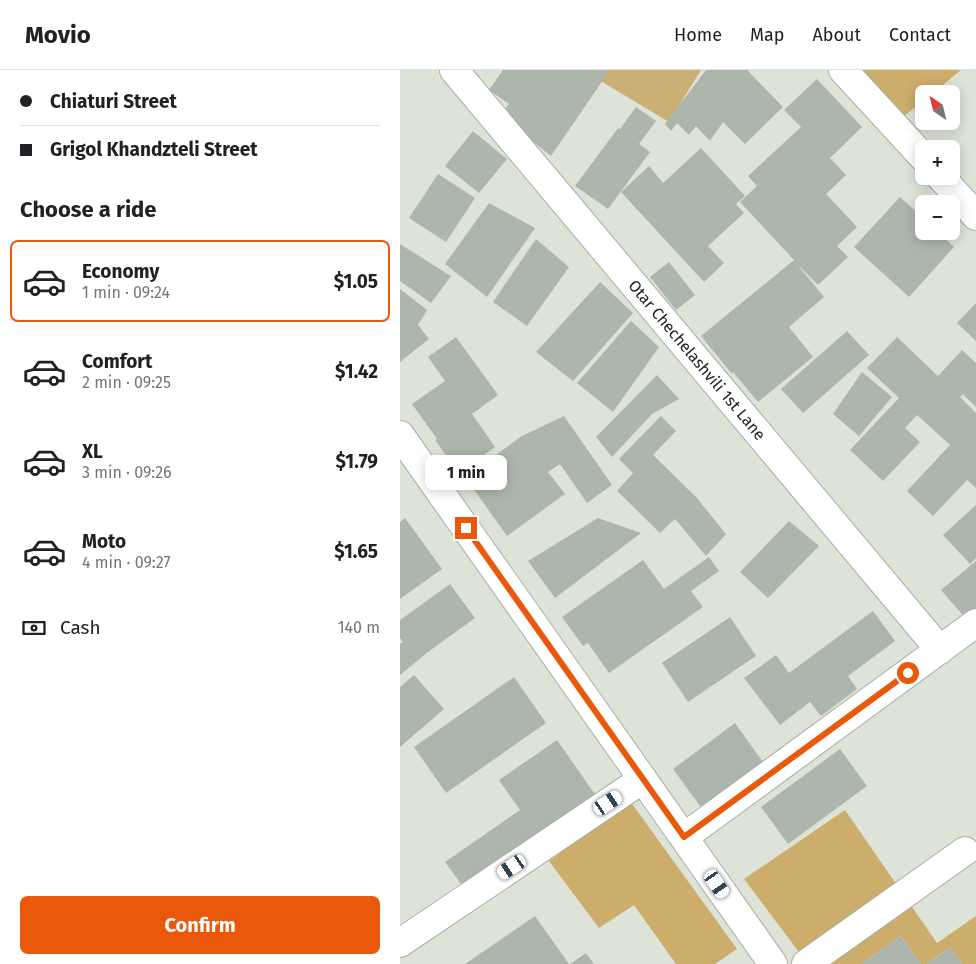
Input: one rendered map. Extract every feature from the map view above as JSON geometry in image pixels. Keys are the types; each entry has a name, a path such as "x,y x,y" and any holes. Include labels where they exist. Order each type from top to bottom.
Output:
{"street":[{"name":"Otar Chechelashvili 1st Lane","path":"454,70 940,650"},
{"path":"843,70 915,148"},
{"path":"948,185 976,216"},
{"path":"400,435 773,964"},
{"path":"684,837 976,623"},
{"path":"400,942 643,779"},
{"path":"806,964 965,851"}],"shaded area":[{"path":"605,70 701,70 669,122 599,80"},
{"path":"860,70 961,70 943,85 915,85 915,107 902,118"},
{"path":"630,801 737,949 715,964 676,964 634,905 599,928 549,861"},
{"path":"845,810 937,943 976,916 976,964 962,964 950,947 927,964 921,964 901,936 862,964 808,964 744,879"}],"building":[{"path":"503,70 610,70 551,156 521,132 502,113 509,104 489,90"},
{"path":"706,70 749,70 783,107 745,144 723,122 710,141 696,126 689,135 677,123 671,131 665,124"},
{"path":"817,79 862,127 830,158 846,175 826,194 857,227 837,246 848,257 818,285 797,264 824,297 789,327 813,357 758,402 701,336 794,260 740,202 757,186 748,176 801,127 784,110"},
{"path":"636,107 656,121 639,144 650,152 608,209 575,186"},
{"path":"473,131 507,159 479,193 445,166"},
{"path":"701,148 745,196 736,204 744,213 708,246 724,263 704,282 621,192 649,166 663,183"},
{"path":"438,174 475,198 446,242 409,218"},
{"path":"900,197 915,211 915,240 947,240 954,247 909,297 854,247"},
{"path":"489,203 535,228 487,297 445,264"},
{"path":"536,239 569,267 527,326 493,302"},
{"path":"400,244 451,276 431,303 400,281"},
{"path":"669,262 695,295 676,310 650,277"},
{"path":"600,282 633,313 573,381 536,352"},
{"path":"400,289 427,310 418,325 429,339 400,362"},
{"path":"976,303 976,341 957,323"},
{"path":"631,321 659,347 613,412 577,383"},
{"path":"847,331 869,355 803,413 781,389"},
{"path":"456,337 498,395 472,414 495,447 459,473 412,404 445,381 428,357"},
{"path":"897,337 938,376 962,350 976,363 976,407 963,394 960,397 976,413 976,488 967,480 933,516 907,491 950,445 917,415 905,428 920,442 883,481 850,450 899,398 867,368"},
{"path":"862,372 892,397 859,436 833,414"},
{"path":"657,375 679,399 652,414 612,457 596,437"},
{"path":"564,416 612,485 587,503 560,464 548,472 565,494 507,536 465,477 522,436"},
{"path":"661,416 676,431 653,455 696,497 726,534 706,556 675,519 660,533 617,491 633,473 619,459"},
{"path":"976,505 976,558 970,564 943,535"},
{"path":"405,518 442,569 400,599 400,522"},
{"path":"598,518 641,533 555,598 528,561"},
{"path":"789,521 819,546 768,598 740,572"},
{"path":"709,557 719,571 691,591 703,607 609,673 588,643 583,646 562,617 643,560 664,589"},
{"path":"976,561 976,614 968,621 941,590"},
{"path":"450,584 475,618 400,675 400,644 403,642 400,638 400,620"},
{"path":"873,611 895,641 848,676 857,689 821,716 810,702 780,725 744,678 776,655 789,673"},
{"path":"730,617 756,656 688,702 662,663"},
{"path":"414,675 444,709 400,747 400,687"},
{"path":"514,677 546,723 446,793 414,747"},
{"path":"735,723 765,765 703,810 673,769"},
{"path":"557,740 601,803 469,895 445,862 520,810 499,780"},
{"path":"840,749 867,786 788,844 761,807"},
{"path":"535,916 569,964 465,964"},
{"path":"901,936 921,964 862,964"},
{"path":"950,947 962,964 927,964 941,954"},
{"path":"586,953 594,964 570,964"}],"route":[{"path":"466,528 684,837 908,673"}]}
